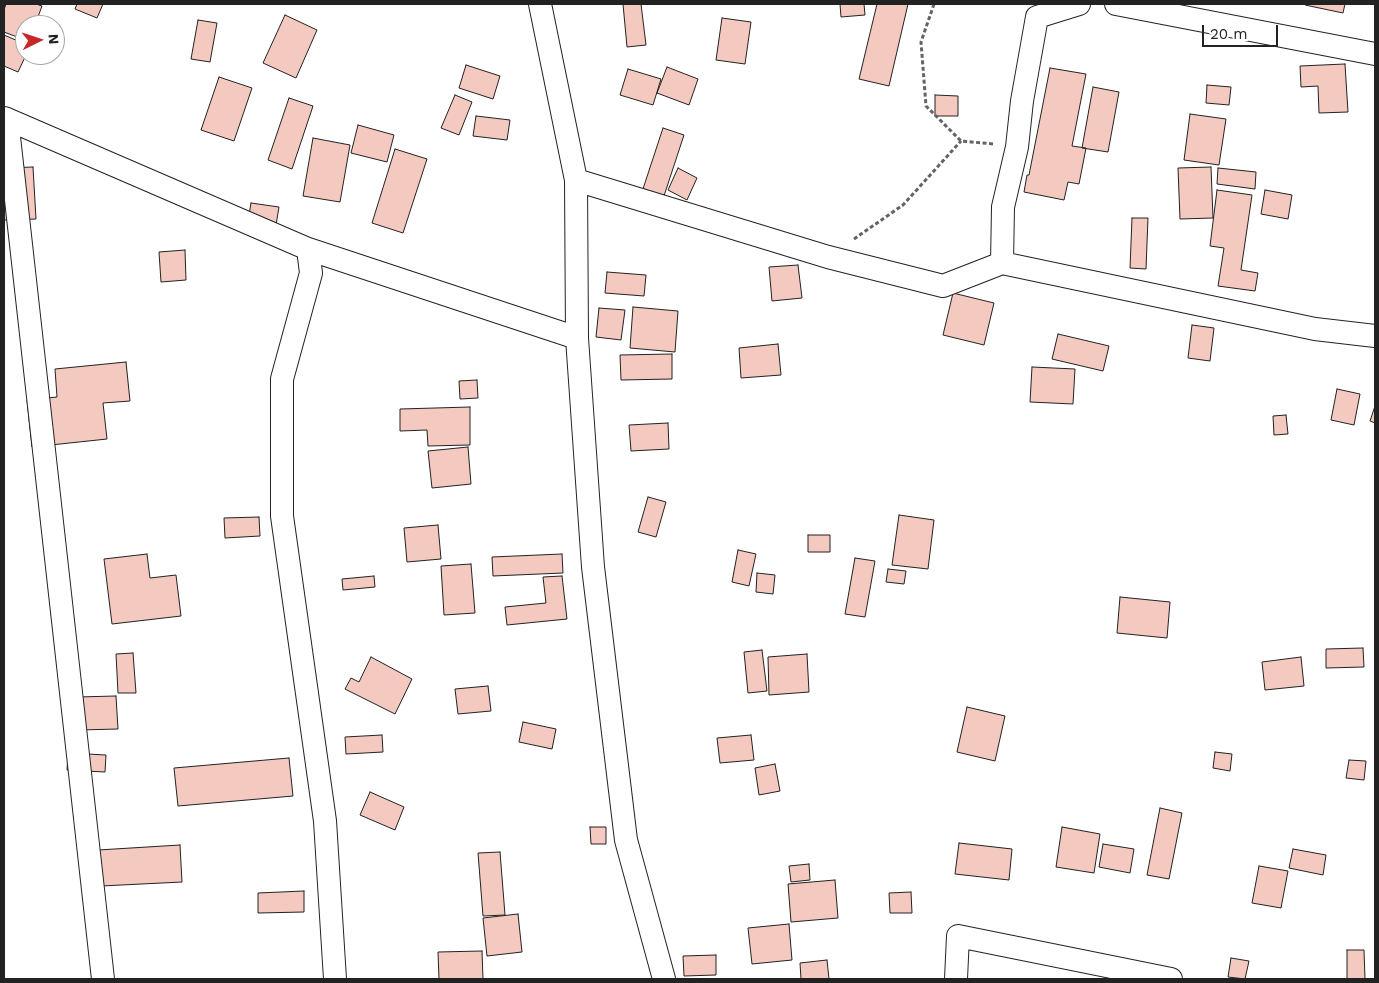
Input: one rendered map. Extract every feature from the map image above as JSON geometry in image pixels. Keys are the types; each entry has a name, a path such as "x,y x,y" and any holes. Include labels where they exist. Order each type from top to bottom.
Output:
{"street":[{"path":"539,4 576,180 577,338 592,568 626,840 664,979"},
{"path":"1002,263 1003,207 1017,147 1022,101 1036,17 1080,4"},
{"path":"1116,4 1375,54"},
{"path":"102,979 6,118 308,249 577,338"},
{"path":"576,180 828,257 943,286 1002,263 1315,329 1375,336"},
{"path":"308,249 310,273 282,379 282,516 325,821 335,979"},
{"path":"956,979 958,936 1171,979"}],"path":[{"path":"934,4 921,42 926,106 961,140 1017,147"},
{"path":"828,257 903,205 961,140"}],"building":[{"path":"6,4 36,4 42,6 39,15 15,15 15,36 4,32 4,10"},
{"path":"77,4 103,4 97,18 75,9"},
{"path":"623,4 641,4 646,45 627,47"},
{"path":"840,4 864,4 865,15 841,17"},
{"path":"877,4 908,4 889,86 859,79"},
{"path":"1306,4 1345,4 1343,13"},
{"path":"285,15 317,30 296,78 263,63"},
{"path":"722,18 751,22 745,64 716,60"},
{"path":"198,20 217,23 210,62 191,59"},
{"path":"4,35 15,40 15,65 21,65 18,72 4,66"},
{"path":"1345,64 1348,112 1319,113 1318,86 1301,87 1300,66"},
{"path":"466,65 500,76 493,99 459,88"},
{"path":"667,67 698,79 689,105 657,93"},
{"path":"1050,68 1086,74 1072,146 1086,148 1079,184 1068,182 1064,200 1024,192"},
{"path":"628,69 661,79 653,105 620,95"},
{"path":"219,77 252,88 234,141 201,130"},
{"path":"1207,85 1231,87 1229,105 1206,103"},
{"path":"1093,87 1119,92 1108,152 1082,148"},
{"path":"455,95 472,102 459,135 441,128"},
{"path":"935,95 958,96 958,116 935,116"},
{"path":"289,98 313,106 292,169 268,160"},
{"path":"1190,114 1226,119 1219,165 1184,160"},
{"path":"476,116 510,120 507,140 473,136"},
{"path":"358,125 394,135 387,162 351,153"},
{"path":"663,128 684,135 661,205 640,198"},
{"path":"313,138 350,145 340,202 303,196"},
{"path":"395,149 427,159 403,233 372,223"},
{"path":"33,167 36,219 4,220 4,168"},
{"path":"1211,167 1213,218 1180,219 1178,168"},
{"path":"678,168 697,178 687,200 668,190"},
{"path":"1218,168 1256,172 1255,189 1217,184"},
{"path":"1217,190 1252,195 1241,270 1258,273 1255,291 1218,286 1224,248 1210,246"},
{"path":"1265,190 1292,195 1288,219 1261,214"},
{"path":"251,203 279,207 275,231 247,227"},
{"path":"1132,218 1148,218 1146,269 1130,268"},
{"path":"185,250 186,280 161,282 159,252"},
{"path":"798,265 802,298 772,301 769,267"},
{"path":"607,272 646,275 644,296 605,293"},
{"path":"953,293 994,303 984,345 943,335"},
{"path":"633,307 678,311 675,352 630,348"},
{"path":"599,308 625,310 621,340 596,337"},
{"path":"1192,325 1214,328 1210,361 1188,358"},
{"path":"1058,334 1109,346 1103,371 1052,359"},
{"path":"778,344 781,375 741,378 739,348"},
{"path":"672,354 672,379 621,380 620,355"},
{"path":"126,362 130,401 103,403 107,439 32,447 27,400 57,397 55,369"},
{"path":"1032,367 1075,369 1073,404 1030,402"},
{"path":"477,380 478,398 460,399 459,381"},
{"path":"1337,389 1360,394 1354,425 1331,420"},
{"path":"1375,406 1375,423 1370,421"},
{"path":"470,407 470,445 428,446 427,430 400,431 400,409"},
{"path":"1286,415 1288,434 1274,435 1273,416"},
{"path":"668,423 669,449 631,451 629,425"},
{"path":"468,447 471,484 432,488 428,451"},
{"path":"648,497 666,502 656,537 638,532"},
{"path":"899,515 934,520 928,569 892,565"},
{"path":"259,517 260,536 225,538 224,518"},
{"path":"438,525 441,559 407,562 404,528"},
{"path":"808,535 830,535 830,552 808,552"},
{"path":"738,550 756,554 749,586 732,582"},
{"path":"147,554 150,578 176,575 181,616 112,624 104,559"},
{"path":"562,554 563,573 493,576 492,557"},
{"path":"855,558 875,561 865,617 845,614"},
{"path":"471,564 475,613 444,615 441,566"},
{"path":"888,569 906,571 904,584 886,582"},
{"path":"757,573 775,575 773,594 756,592"},
{"path":"374,576 375,587 343,590 342,579"},
{"path":"562,576 567,619 507,625 505,607 546,603 543,577"},
{"path":"1120,597 1170,602 1167,638 1117,633"},
{"path":"1363,648 1364,667 1326,668 1326,649"},
{"path":"762,650 767,691 748,693 744,652"},
{"path":"133,653 136,693 118,693 116,654"},
{"path":"807,654 809,692 769,695 768,657"},
{"path":"371,657 412,679 395,714 345,689 351,678 359,682"},
{"path":"1301,657 1304,686 1265,690 1262,662"},
{"path":"488,686 491,711 458,714 455,689"},
{"path":"116,696 118,729 79,730 77,697"},
{"path":"967,707 1005,716 995,761 957,752"},
{"path":"523,722 556,729 552,749 519,742"},
{"path":"382,735 383,752 346,754 345,737"},
{"path":"751,735 754,760 720,763 717,738"},
{"path":"1215,752 1232,754 1230,771 1213,768"},
{"path":"68,753 106,755 105,772 67,770"},
{"path":"289,758 293,796 178,806 174,768"},
{"path":"1349,760 1366,761 1364,780 1346,778"},
{"path":"775,764 780,791 759,795 755,768"},
{"path":"370,792 404,807 395,830 360,815"},
{"path":"1160,808 1182,813 1169,879 1147,875"},
{"path":"590,827 606,827 606,844 591,844"},
{"path":"1062,827 1100,834 1094,873 1056,867"},
{"path":"959,843 1012,849 1009,880 955,874"},
{"path":"1103,844 1134,849 1130,873 1099,867"},
{"path":"180,845 182,882 101,886 98,850"},
{"path":"1293,849 1326,855 1323,875 1289,868"},
{"path":"500,852 505,915 483,916 478,853"},
{"path":"809,864 810,880 791,882 789,866"},
{"path":"1259,866 1288,871 1281,908 1252,903"},
{"path":"835,880 838,918 791,922 788,884"},
{"path":"304,891 304,912 258,913 258,893"},
{"path":"911,892 912,913 890,913 889,893"},
{"path":"518,914 522,952 487,956 483,918"},
{"path":"789,924 792,960 752,964 748,928"},
{"path":"1347,950 1364,950 1365,979 1347,979"},
{"path":"482,951 483,979 439,979 438,952"},
{"path":"716,955 716,975 684,976 683,956"},
{"path":"1231,958 1249,961 1245,979 1228,977"},
{"path":"827,960 829,979 801,979 800,963"}]}
